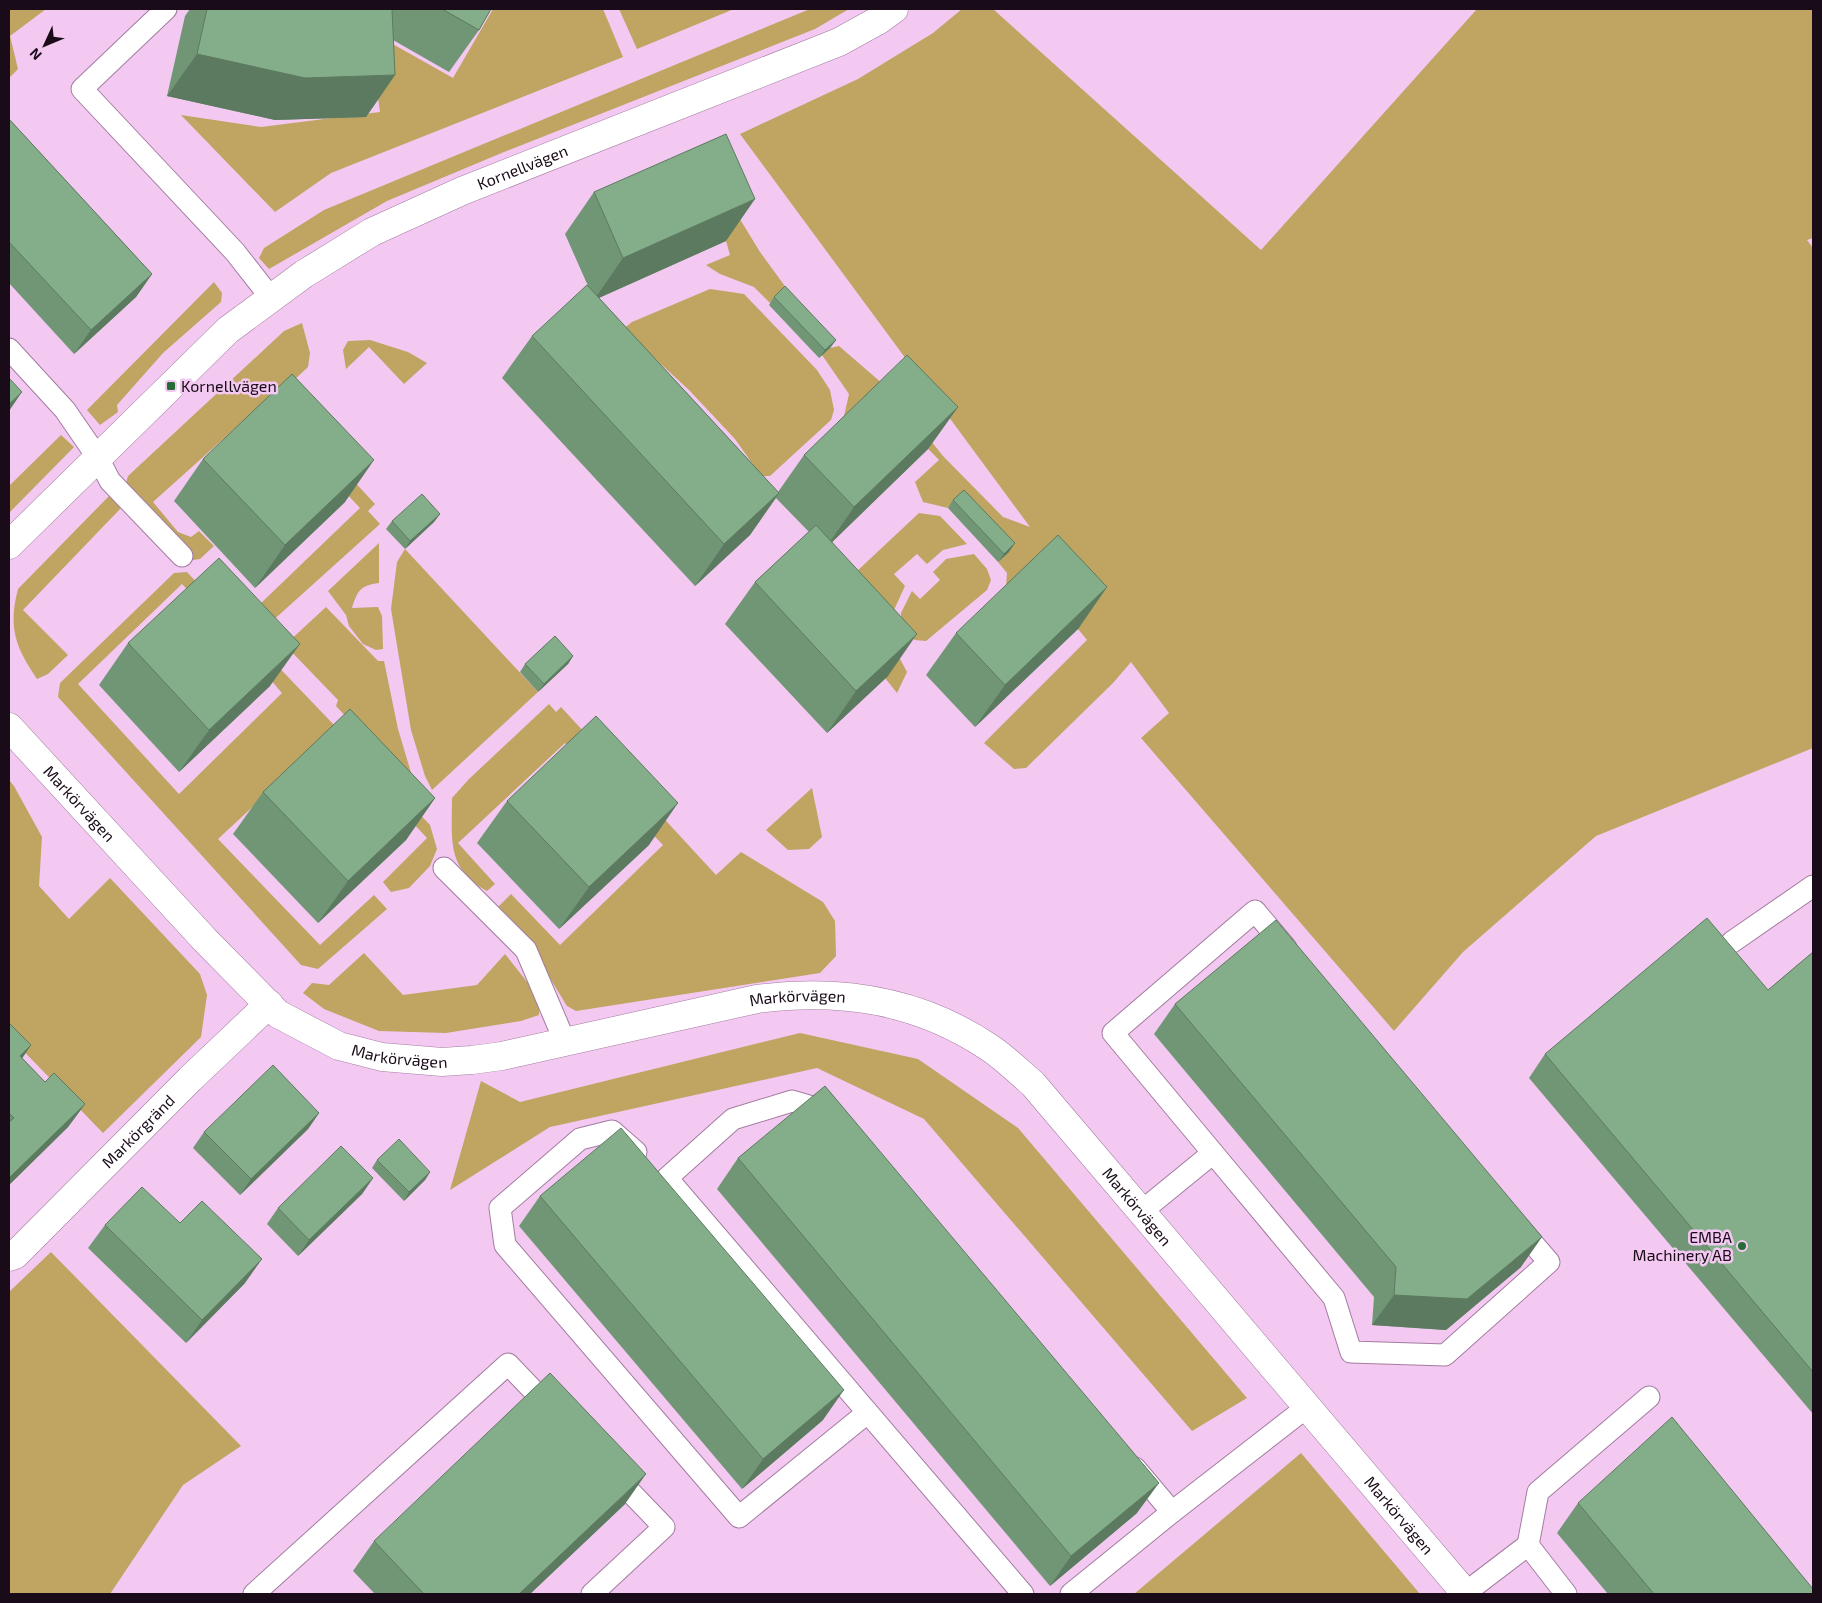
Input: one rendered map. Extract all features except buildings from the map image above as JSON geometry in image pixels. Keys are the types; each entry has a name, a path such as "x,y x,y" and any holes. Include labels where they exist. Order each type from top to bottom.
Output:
{"street":[{"name":"Kornellvägen","path":"9,545 228,330 304,274 372,232 462,191 839,42 880,20 894,9"},
{"name":"Markörvägen","path":"9,727 205,940 278,1014 340,1046 382,1057 442,1062 472,1060 565,1042 757,999 788,995 820,994 851,996 881,1001 941,1020 966,1033 990,1048 1034,1084 1465,1594"},
{"name":"Markörgränd","path":"9,1258 269,1004"}],"lane":[{"path":"166,9 82,89 235,252 272,298"},
{"path":"9,350 65,410 98,458 110,481 182,556"},
{"path":"444,868 526,950 565,1042"},
{"path":"1732,942 1813,886"},
{"path":"1300,965 1255,911 1113,1034 1334,1298 1351,1352 1445,1355 1549,1262 1504,1209"},
{"path":"667,1178 733,1119 792,1101 838,1115 844,1122"},
{"path":"867,1413 739,1517 505,1245 500,1208 580,1139 612,1131 667,1178 1023,1594"},
{"path":"1142,1211 1213,1153"},
{"path":"254,1594 508,1364 569,1427"},
{"path":"1465,1594 1528,1545 1538,1492 1649,1398"},
{"path":"1071,1594 1172,1512 1307,1407"},
{"path":"1120,1451 1172,1512"},
{"path":"592,1594 664,1527 603,1463"},
{"path":"1528,1545 1566,1594"}],"shaded area":[{"path":"9,9 46,9 10,36 18,69 9,78"},
{"path":"493,9 603,9 623,57 331,173 275,212 181,115 261,127 380,112 370,41 382,38 453,78"},
{"path":"619,9 734,9 637,49"},
{"path":"810,9 849,9 815,29 504,152 387,201 269,269 259,258 264,248 324,210"},
{"path":"962,9 993,9 1261,250 1477,9 1813,9 1813,238 1807,240 1813,248 1813,748 1596,836 1463,952 1394,1031 1141,738 1169,713 1131,662 1113,683 1026,768 1014,769 984,743 1087,640 1078,629 1005,601 1007,573 998,562 1009,551 958,498 948,508 923,502 915,482 939,460 878,397 840,434 849,394 822,355 830,348 839,346 891,391 943,456 1003,517 1030,527 740,134 858,79 933,33"},
{"path":"727,198 760,252 787,289 770,303 754,287 720,274 706,265 730,255 726,241"},
{"path":"214,282 222,293 221,302 163,353 117,405 118,412 100,425 87,410"},
{"path":"710,289 744,294 817,370 830,390 834,410 831,420 770,476 761,476 735,439 689,390 623,329 632,322"},
{"path":"302,323 310,353 308,367 276,397 375,504 368,511 380,524 269,624 258,606 360,508 262,404 153,502 178,532 191,537 199,531 214,546 200,559 193,560 138,502 126,483 128,476 284,331"},
{"path":"370,340 408,352 427,363 404,384 369,347 346,369 343,350 348,341"},
{"path":"61,435 74,447 9,513 9,486"},
{"path":"109,496 121,508 23,610 68,655 48,674 37,679 23,657 16,636 14,615 18,589"},
{"path":"919,513 940,516 967,544 943,550 927,564 917,554 894,574 905,586 889,621 855,573"},
{"path":"379,543 379,583 360,590 352,608 378,607 382,616 383,649 376,650 363,644 349,626 346,615 328,591"},
{"path":"405,549 538,692 432,790 425,776 411,730 391,609 397,562"},
{"path":"974,554 987,569 991,580 987,590 926,641 915,640 901,630 901,613 912,591 920,599 940,580 933,572 946,559"},
{"path":"187,572 231,619 223,627 182,584 78,684 179,794 282,693 235,639 243,630 430,825 437,849 430,866 409,888 391,892 383,882 427,838 330,735 218,839 320,945 374,895 387,909 318,969 301,965 58,697 60,683 174,573"},
{"path":"326,607 378,661 384,661 398,729 412,776 408,783 336,706 338,700 285,645"},
{"path":"893,646 907,672 897,693 885,678"},
{"path":"549,704 556,712 561,707 716,875 741,852 823,902 835,921 836,956 820,973 576,1011 567,1006 537,957 495,910 511,894 560,945 663,845 565,743 458,843 495,884 487,891 464,873 454,852 452,840 452,798 469,779"},
{"path":"9,780 42,837 39,886 69,919 110,878 200,974 207,995 201,1037 103,1133 9,1036"},
{"path":"812,788 822,837 809,849 788,850 766,830"},
{"path":"364,953 403,995 477,985 505,954 539,997 539,1015 521,1021 446,1033 379,1031 324,1009 303,993 312,983 329,985"},
{"path":"800,1033 918,1059 1018,1128 1247,1398 1192,1431 924,1119 817,1068 550,1127 450,1190 481,1081 520,1102"},
{"path":"51,1252 241,1446 183,1485 110,1594 9,1594 9,1292"},
{"path":"1301,1453 1420,1594 1134,1594"}],"place":[{"name":"Kornellvägen","path":"171,386"},
{"name":"EMBA Machinery AB","path":"1742,1246"}]}
